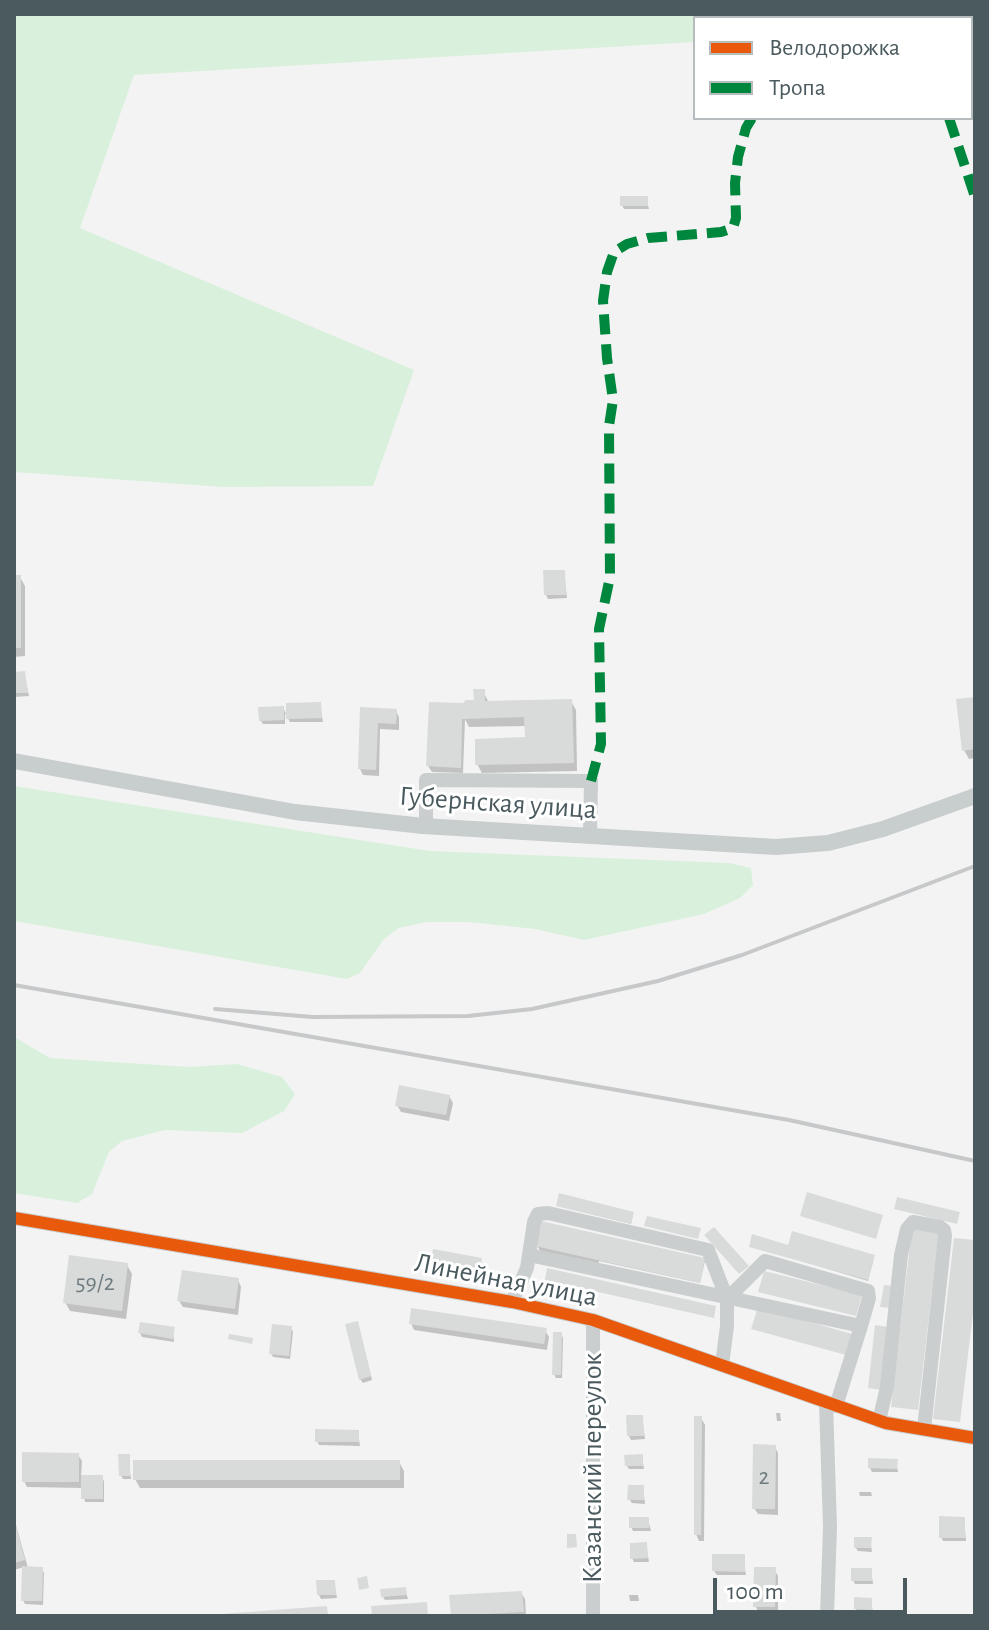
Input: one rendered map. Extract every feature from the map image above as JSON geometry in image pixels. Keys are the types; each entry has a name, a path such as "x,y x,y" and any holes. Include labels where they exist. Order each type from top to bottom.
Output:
{"main road":[{"name":"Губернская улица","path":"14,761 295,812 426,826 776,847 828,843 883,829 975,796"}],"street":[{"path":"426,826 426,780 591,781 590,836"},
{"path":"512,1302 527,1268 538,1214 548,1213 708,1250 727,1299 722,1365"},
{"name":"Линейная улица","path":"14,1218 512,1302 593,1320 879,1421 975,1438"},
{"path":"879,1421 887,1387 901,1255 907,1229 913,1222 940,1227 945,1236 924,1429"},
{"path":"529,1255 861,1326"},
{"path":"727,1299 765,1261 868,1291 861,1326 831,1404 827,1616"},
{"name":"Казанский переулок","path":"593,1320 593,1616"}],"green space":[{"path":"14,14 823,14 693,16 693,42 134,75 80,228 414,370 373,486 223,487 14,472"},
{"path":"14,786 430,851 729,863 751,868 753,885 740,898 704,914 584,940 535,929 469,922 426,922 399,928 384,939 360,973 347,979 14,921"},
{"path":"14,1037 50,1058 190,1067 237,1064 282,1077 295,1094 284,1111 242,1133 165,1130 122,1141 109,1152 92,1194 77,1203 14,1193"}],"building":[{"path":"620,196 648,196 648,206 620,206"},
{"path":"543,570 565,570 566,595 544,595"},
{"path":"14,575 21,575 21,648 14,648"},
{"path":"25,671 28,693 14,693 14,672"},
{"path":"473,689 485,689 485,701 572,699 574,763 475,765 475,739 525,737 524,717 462,719 461,768 426,766 429,702 463,703 474,700"},
{"path":"975,697 975,749 962,751 956,699"},
{"path":"321,702 322,718 286,719 286,703"},
{"path":"284,706 284,720 259,721 258,707"},
{"path":"360,707 397,709 396,724 378,723 376,770 358,769"},
{"path":"399,1085 450,1095 446,1115 395,1106"},
{"path":"807,1192 883,1215 876,1239 800,1216"},
{"path":"559,1193 634,1212 631,1224 556,1206"},
{"path":"897,1197 960,1212 957,1224 894,1209"},
{"path":"647,1216 701,1228 698,1239 644,1226"},
{"path":"541,1221 705,1258 700,1283 535,1246"},
{"path":"714,1227 749,1266 739,1274 704,1235"},
{"path":"912,1228 939,1231 918,1410 891,1407"},
{"path":"792,1231 875,1255 868,1280 749,1247 752,1234 788,1245"},
{"path":"954,1238 975,1240 975,1296 960,1422 933,1419"},
{"path":"433,1249 482,1258 479,1273 470,1271 469,1276 451,1273 451,1268 430,1264"},
{"path":"69,1255 128,1263 122,1311 63,1303"},
{"path":"547,1268 716,1306 714,1318 545,1280"},
{"path":"182,1270 239,1278 235,1309 177,1301"},
{"path":"764,1271 862,1295 856,1316 758,1292"},
{"path":"884,1285 894,1286 891,1308 880,1307"},
{"path":"758,1307 852,1334 846,1355 751,1329"},
{"path":"411,1308 547,1328 544,1344 409,1324"},
{"path":"358,1321 371,1376 359,1380 345,1324"},
{"path":"140,1322 175,1327 173,1339 138,1333"},
{"path":"272,1324 292,1326 289,1356 269,1354"},
{"path":"875,1325 888,1327 881,1390 868,1388"},
{"path":"553,1332 562,1332 561,1375 552,1375"},
{"path":"229,1334 253,1338 252,1344 228,1339"},
{"path":"626,1415 643,1415 644,1436 627,1436"},
{"path":"694,1416 702,1416 701,1535 694,1535"},
{"path":"315,1429 359,1430 359,1442 315,1442"},
{"path":"753,1444 776,1445 775,1509 752,1509"},
{"path":"22,1452 79,1453 79,1482 22,1482"},
{"path":"118,1454 130,1454 130,1476 119,1476"},
{"path":"643,1454 643,1466 625,1466 624,1455"},
{"path":"868,1458 898,1459 897,1469 868,1468"},
{"path":"133,1460 400,1460 400,1480 133,1480"},
{"path":"81,1475 103,1475 103,1499 81,1499"},
{"path":"628,1485 644,1485 644,1500 627,1500"},
{"path":"939,1516 965,1517 965,1538 939,1538"},
{"path":"629,1517 649,1517 649,1528 629,1528"},
{"path":"14,1519 25,1560 14,1563"},
{"path":"567,1534 576,1534 577,1547 567,1548"},
{"path":"854,1537 872,1537 871,1548 854,1548"},
{"path":"647,1542 648,1558 630,1559 630,1543"},
{"path":"712,1554 745,1554 745,1572 712,1571"},
{"path":"22,1566 43,1567 42,1601 21,1601"},
{"path":"754,1567 776,1567 775,1607 753,1607"},
{"path":"851,1568 872,1568 872,1581 851,1581"},
{"path":"367,1576 369,1588 359,1590 357,1578"},
{"path":"316,1580 335,1580 336,1595 317,1595"},
{"path":"406,1587 407,1595 381,1597 380,1589"},
{"path":"522,1591 524,1612 451,1616 449,1595"},
{"path":"854,1597 872,1598 872,1610 854,1609"},
{"path":"427,1602 428,1616 372,1616 371,1606"},
{"path":"327,1606 328,1616 222,1616 222,1614"}],"railway":[{"path":"215,1009 313,1017 468,1016 532,1009 658,981 742,955 975,866"},
{"path":"14,985 789,1120 975,1161"}],"marked path":[{"path":"591,781 601,744 599,629 610,577 609,426 613,400 603,301 607,272 614,252 627,244 648,238 721,232 733,228 738,157 751,120"},
{"path":"950,120 975,197"}],"cycle path":[{"path":"14,1218 512,1302 593,1320 886,1423 975,1438"}]}
